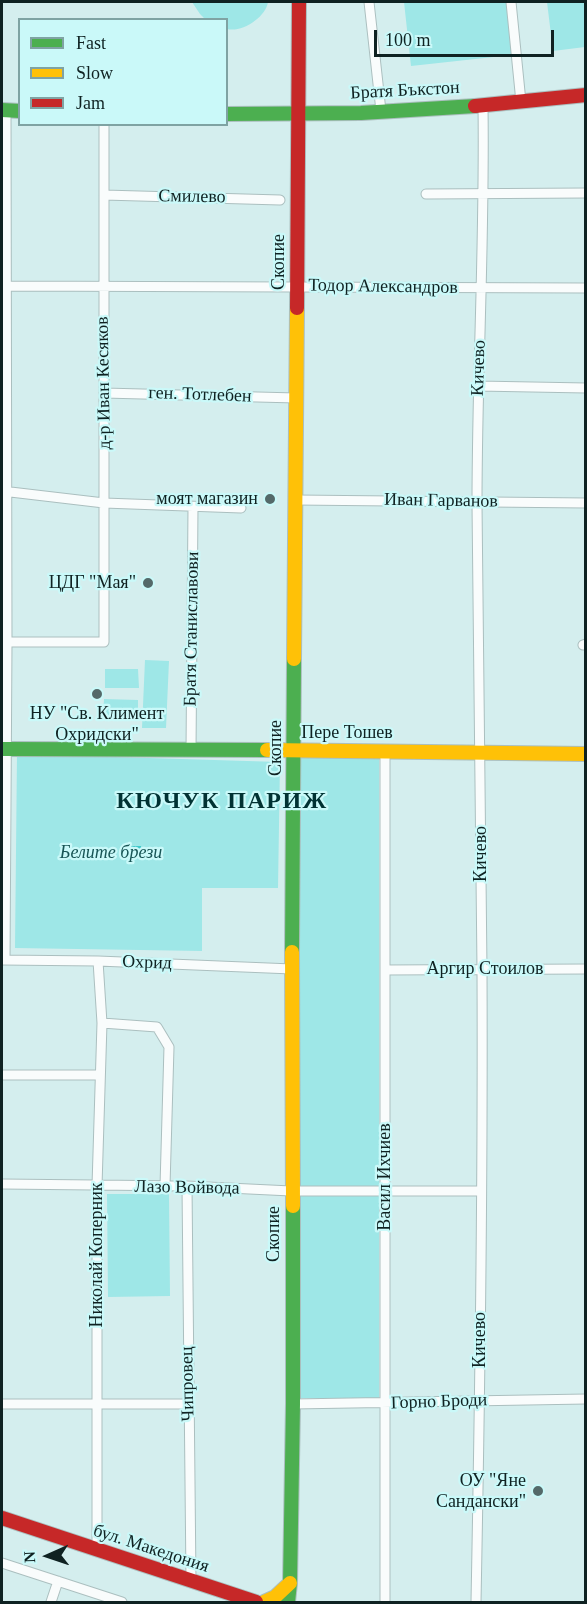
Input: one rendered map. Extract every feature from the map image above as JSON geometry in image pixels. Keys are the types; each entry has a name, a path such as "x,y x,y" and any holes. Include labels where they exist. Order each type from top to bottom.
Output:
{"street":[{"name":"Скопие","path":"288,1602 293,1404 291,1191 299,2"},
{"path":"369,2 381,111"},
{"path":"511,2 521,102"},
{"name":"Братя Бъкстон","path":"228,114 298,115 381,111 483,105 585,95"},
{"name":"Кичево","path":"476,1602 480,1400 482,969 477,502 478,386 483,288 483,105"},
{"path":"3,960 4,286 9,111"},
{"name":"д-р Иван Кесяков","path":"4,642 104,642 102,285 104,126"},
{"path":"426,194 585,193"},
{"name":"Смилево","path":"104,195 280,200"},
{"name":"Тодор Александров","path":"4,286 585,288"},
{"path":"478,386 585,388"},
{"name":"ген. Тотлебен","path":"104,393 296,398"},
{"path":"4,492 104,503 241,508"},
{"name":"Иван Гарванов","path":"296,500 585,503"},
{"name":"Братя Станиславови","path":"191,751 193,507"},
{"name":"Пере Тошев","path":"4,749 585,754"},
{"name":"Васил Ихчиев","path":"385,751 385,1602"},
{"name":"Охрид","path":"3,960 98,961 292,969"},
{"name":"Николай Коперник","path":"97,1550 97,1186 102,1023 98,961"},
{"name":"Аргир Стоилов","path":"385,970 585,969"},
{"path":"102,1023 157,1027 169,1047 165,1186"},
{"path":"2,1075 100,1075"},
{"name":"Лазо Войвода","path":"2,1184 187,1186 291,1191 480,1191"},
{"name":"Чипровец","path":"187,1186 191,1581"},
{"name":"Горно Броди","path":"293,1404 585,1399"},
{"path":"2,1404 188,1404"},
{"name":"бул. Македония","path":"2,1518 256,1602"},
{"path":"2,1563 122,1602"},
{"path":"51,1602 58,1581"},
{"path":"264,1602 275,1597 290,1583"}],"green space":[{"path":"192,2 268,2 258,18 239,29 228,29 228,18 204,18"},
{"path":"404,2 506,2 512,55 411,66"},
{"path":"547,2 585,2 585,47 553,51"},
{"path":"145,660 169,661 166,728 142,728"},
{"path":"105,669 138,669 139,688 105,688"},
{"path":"104,699 138,700 138,720 103,719"},
{"name":"Белите брези","path":"17,754 280,762 278,888 202,888 202,951 15,948"},
{"path":"379,755 379,1398 298,1398 299,756"},
{"path":"107,1194 169,1194 170,1296 108,1297"}],"shaded area":[{"path":"127,846 141,846 141,857 127,857"}],"traffic: fast":[{"path":"228,114 361,113 475,106"},
{"path":"2,110 18,111"},
{"path":"292,952 294,659"},
{"path":"2,749 267,750"},
{"path":"288,1602 293,1404 293,1206"}],"traffic: slow":[{"path":"294,659 297,308"},
{"path":"267,750 586,754"},
{"path":"292,952 293,1206"},
{"path":"264,1602 275,1597 290,1583"}],"traffic: jam":[{"path":"297,308 299,2"},
{"path":"475,106 586,95"},
{"path":"2,1518 256,1602"}],"place":[{"name":"моят магазин","path":"270,499"},
{"name":"ЦДГ \"Мая\"","path":"148,583"},
{"name":"НУ \"Св. Климент Охридски\"","path":"97,694"},
{"name":"ОУ \"Яне Сандански\"","path":"538,1491"}],"district":[{"name":"КЮЧУК ПАРИЖ","path":"222,802"}]}
